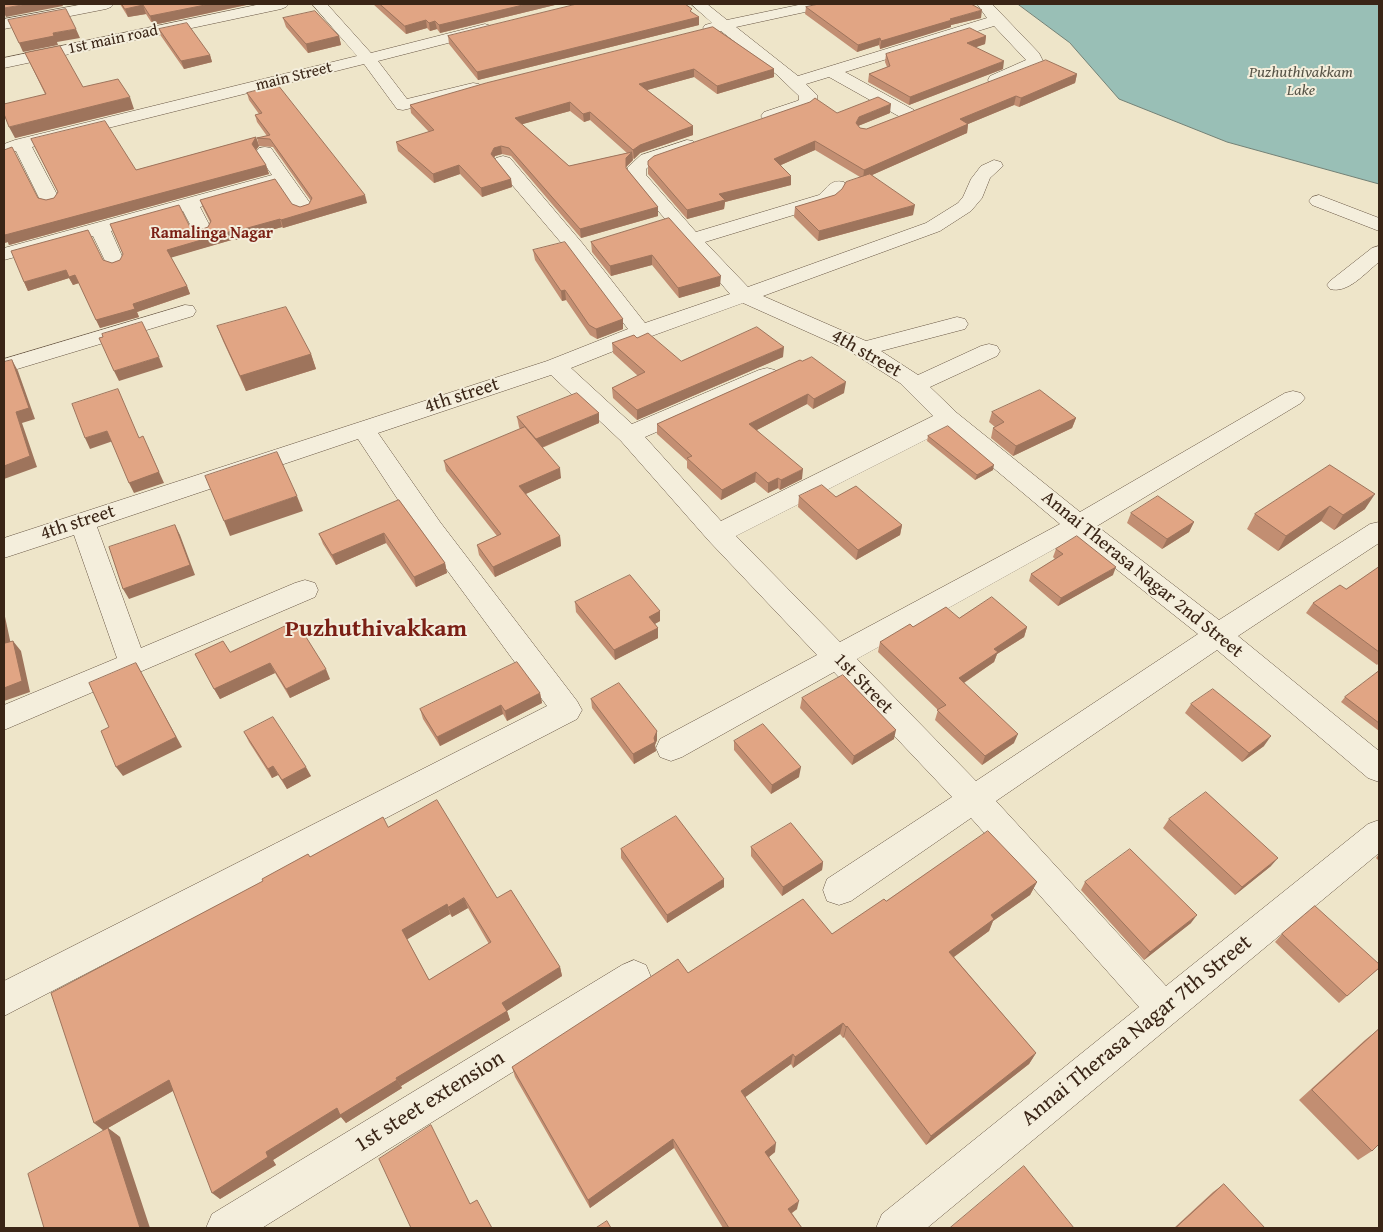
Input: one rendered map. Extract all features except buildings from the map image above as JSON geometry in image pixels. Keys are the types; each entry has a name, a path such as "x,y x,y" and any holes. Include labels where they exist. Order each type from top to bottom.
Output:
{"street":[{"path":"4,24 106,4"},
{"name":"1st main road","path":"4,63 281,4"},
{"path":"319,4 368,58 404,105 490,84"},
{"path":"698,4 722,26 796,82 808,95 808,102 752,123"},
{"path":"693,33 823,4"},
{"path":"977,87 1029,66 1035,61 1033,56 984,4"},
{"path":"796,82 998,20"},
{"name":"main Street","path":"13,147 499,25"},
{"path":"832,72 908,114"},
{"path":"891,121 925,107"},
{"path":"700,141 647,159 637,166 637,176 665,222 693,239 744,296 933,227 949,218 968,202 982,172 994,166"},
{"path":"13,147 51,202"},
{"path":"265,152 303,207"},
{"path":"503,162 585,245 641,332"},
{"path":"4,254 283,178"},
{"path":"693,239 826,199 837,186"},
{"path":"1319,200 1379,226"},
{"path":"188,203 202,230"},
{"path":"99,227 115,263"},
{"path":"1337,285 1379,252"},
{"name":"4th street","path":"4,548 555,366 641,332 744,296 863,349 912,382"},
{"path":"4,366 185,311"},
{"path":"863,349 957,324"},
{"path":"912,382 990,351"},
{"path":"629,435 789,365"},
{"name":"1st Street","path":"555,366 629,435 718,534 973,798 1164,1009"},
{"name":"Annai Therasa Nagar 2nd Street","path":"912,382 949,418 1078,525 1218,635 1379,769"},
{"path":"671,748 1078,525 1293,398"},
{"path":"718,534 949,418"},
{"path":"4,999 567,710 431,529 363,428"},
{"path":"82,522 133,664"},
{"path":"838,890 1218,635 1379,531"},
{"path":"4,718 305,590"},
{"name":"Annai Therasa Nagar 7th Street","path":"896,1228 1379,834"},
{"name":"1st steet extension","path":"226,1228 634,977"}],"water":[{"name":"Puzhuthivakkam Lake","path":"1018,4 1379,4 1379,184 1227,142 1119,99 1070,43"}],"district":[{"name":"Ramalinga Nagar","path":"212,234"},
{"name":"Puzhuthivakkam","path":"376,630"}]}
